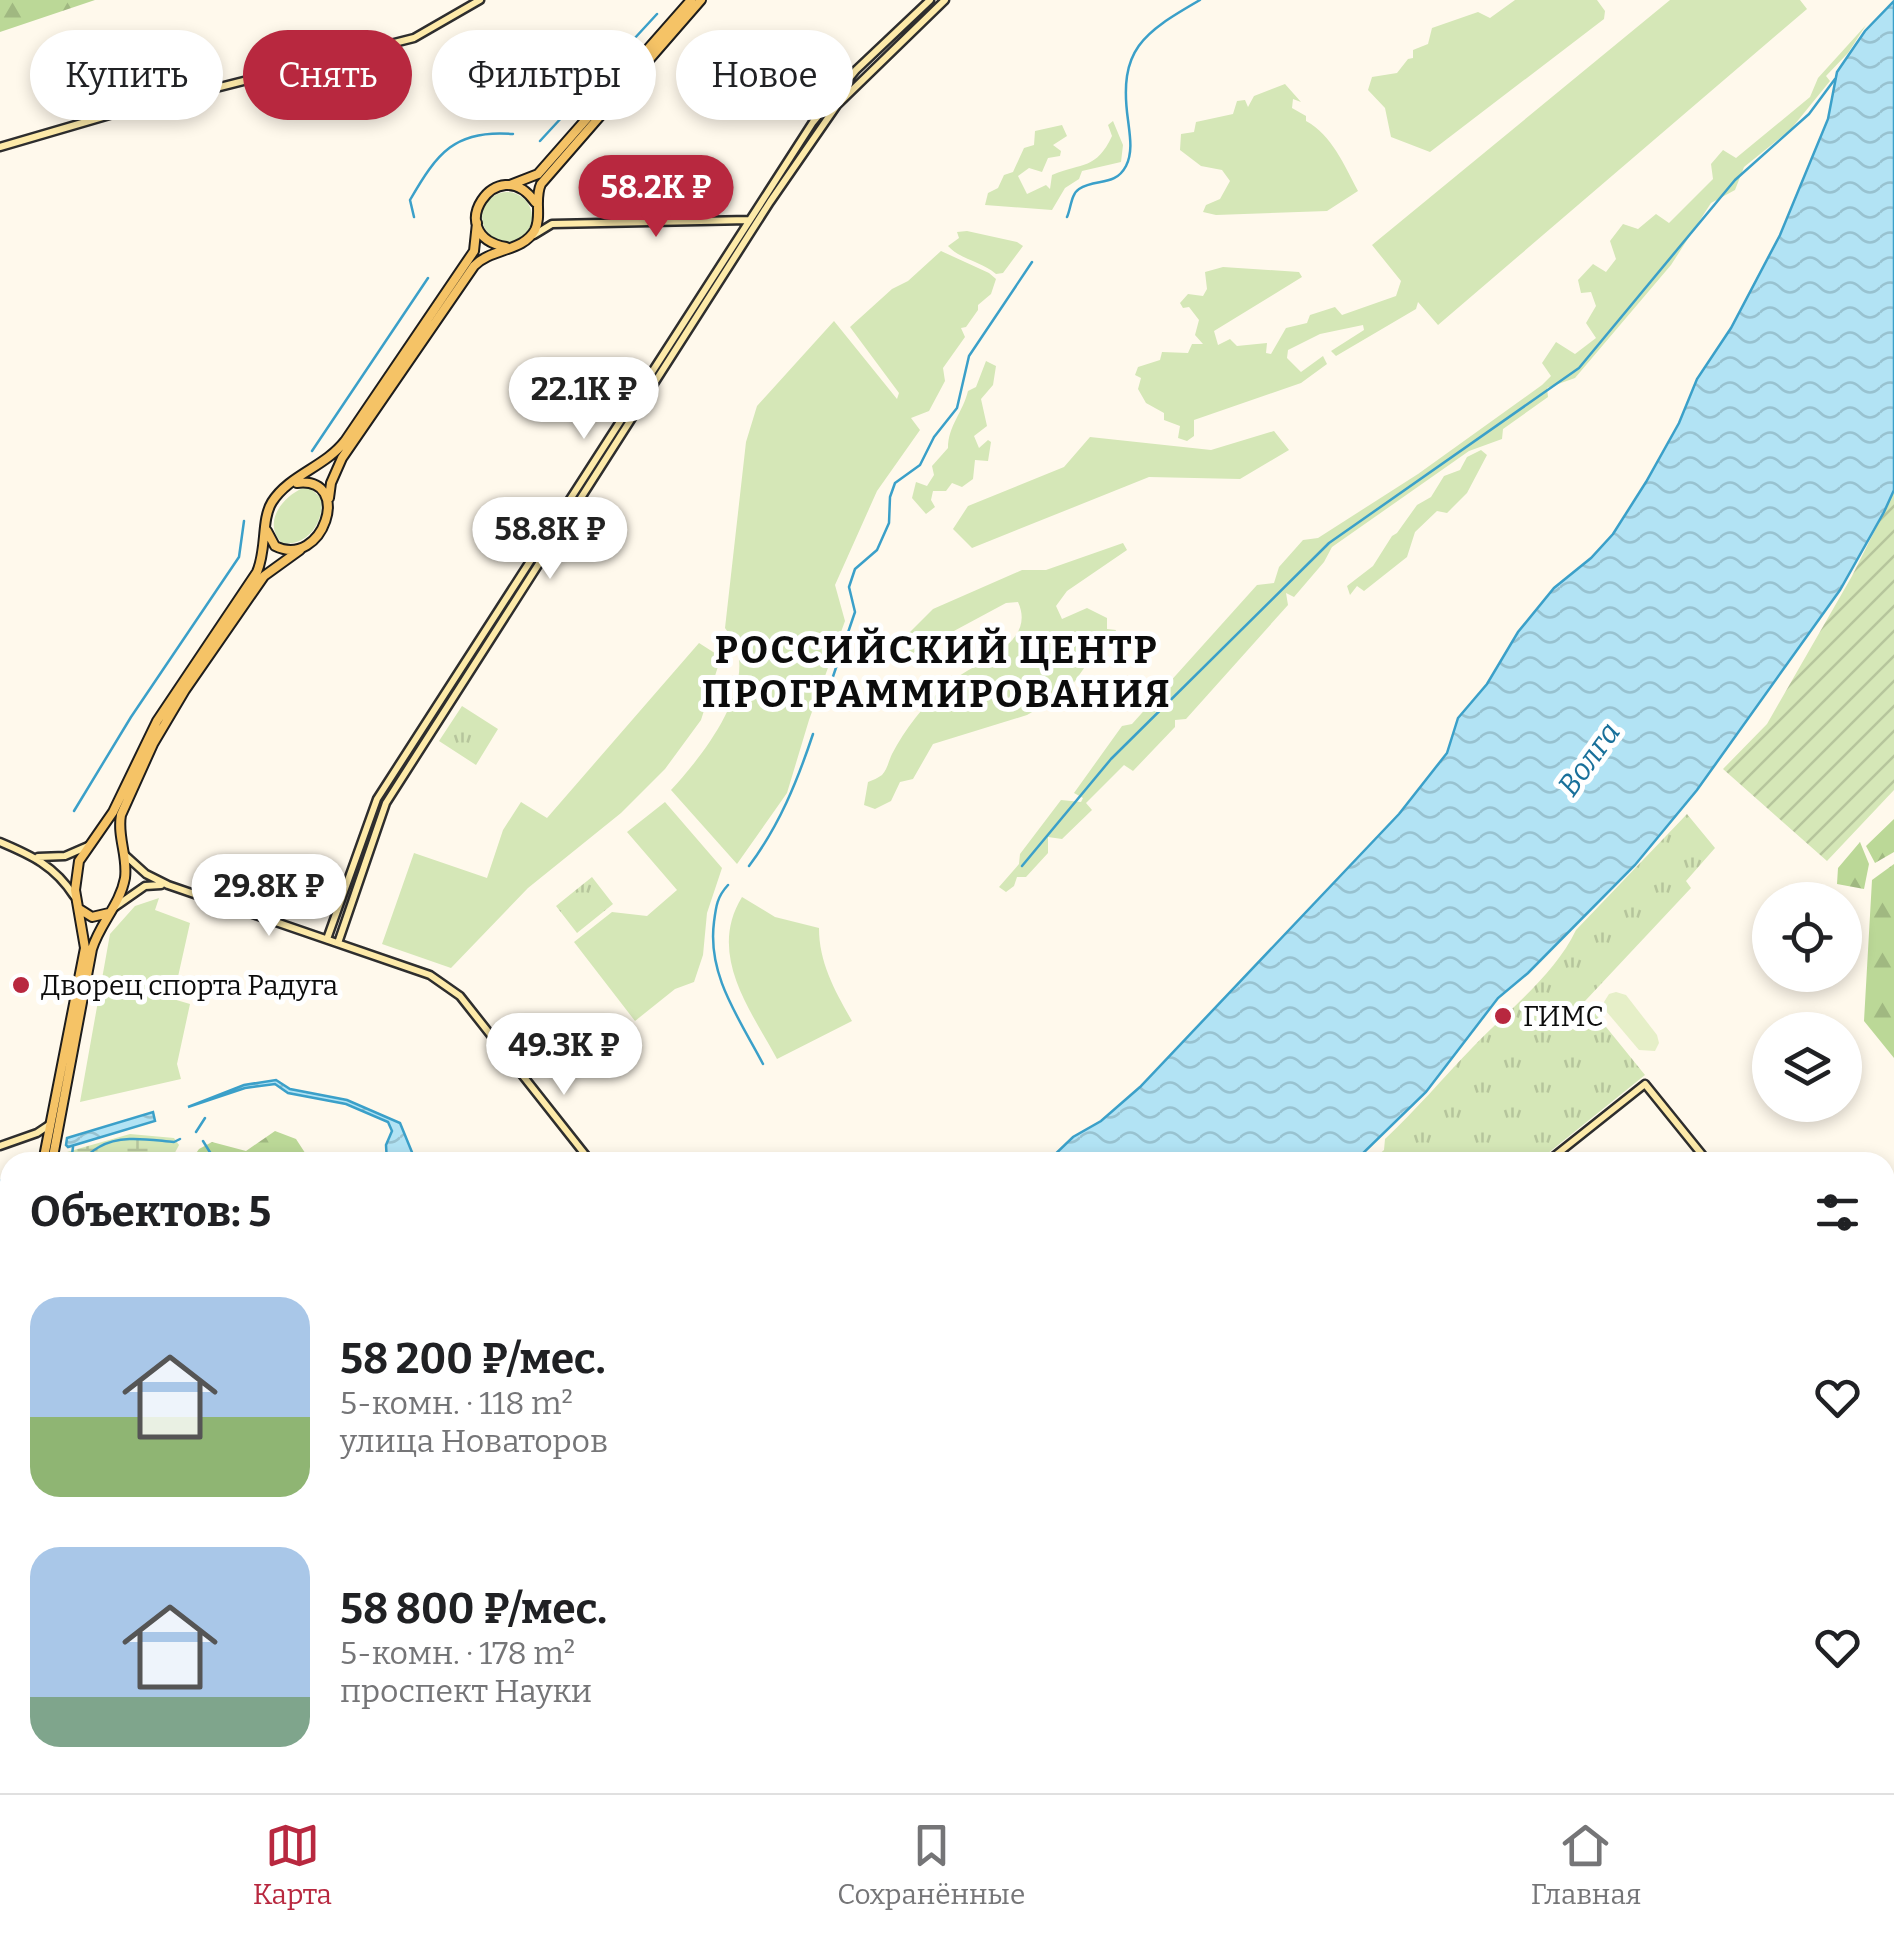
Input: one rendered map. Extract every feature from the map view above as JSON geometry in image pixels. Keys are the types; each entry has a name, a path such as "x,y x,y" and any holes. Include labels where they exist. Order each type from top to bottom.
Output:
{"main road":[{"path":"45,1152 85,948 77,903 77,867 114,812 157,722 256,572 264,554 272,502 292,483 326,462 345,441 474,251 482,197 500,186 538,174 692,0"},
{"path":"54,1152 92,949 114,908 125,876 121,815 164,725 264,576 308,545 323,527 331,483 342,458 474,266 494,251 526,241 536,227 544,179 701,0"},
{"path":"510,185 526,191 537,207"},
{"path":"476,223 487,240 506,248 516,246"},
{"path":"292,483 313,482 328,498"},
{"path":"266,528 275,546 300,550"},
{"path":"90,844 108,838 124,852"},
{"path":"77,903 95,917 114,908"}],"street":[{"path":"0,147 113,114 414,38 480,0"},
{"path":"326,939 377,799 748,220 838,89 930,0"},
{"path":"338,943 386,802 760,219 838,105 945,0"},
{"path":"537,207 552,224"},
{"path":"526,241 552,224 760,219"},
{"path":"0,842 37,857 62,879 77,903"},
{"path":"37,857 65,856 90,844"},
{"path":"124,852 146,874 168,885 430,975 448,985 584,1152"},
{"path":"114,908 145,886 168,885"},
{"path":"1560,1152 1645,1084 1700,1152"},
{"path":"0,1146 37,1134 51,1123"},
{"path":"37,1134 47,1140"}],"green space":[{"path":"0,0 95,0 0,32"},
{"path":"1515,0 1597,0 1605,11 1604,19 1430,152 1391,137 1385,108 1368,90 1372,77 1397,73 1413,58 1413,50 1428,44 1432,28 1478,12 1490,18"},
{"path":"1670,0 1800,0 1807,9 1438,325 1418,302 1416,309 1336,356 1331,351 1364,330 1363,325 1320,334 1288,350 1287,358 1301,372 1323,356 1327,364 1301,383 1194,420 1194,436 1187,441 1178,438 1180,426 1164,420 1164,413 1146,403 1138,389 1138,367 1160,360 1162,352 1188,353 1192,344 1203,344 1195,335 1199,320 1189,307 1183,308 1180,303 1188,294 1203,296 1207,289 1205,272 1223,267 1299,272 1302,277 1214,331 1218,345 1230,339 1237,346 1267,343 1266,353 1271,354 1286,328 1307,323 1310,315 1335,307 1342,315 1396,296 1401,281 1372,245"},
{"path":"1866,25 1848,53 1826,76 1830,81 1791,129 1744,167 1735,190 1711,203 1671,265 1575,378 1547,388 1548,397 1503,429 1502,439 1469,451 1332,547 1294,597 1286,593 1288,605 1186,719 1175,720 1175,727 1133,771 1124,765 1086,803 1092,810 1062,839 1048,837 1048,853 1026,877 1017,877 1006,892 999,887 1061,800 1081,802 1083,798 1074,793 1122,726 1132,724 1257,585 1274,583 1279,567 1303,540 1318,538 1418,474 1542,385 1551,376 1542,363 1556,342 1575,354 1596,338 1586,323 1596,306 1591,292 1581,293 1578,280 1593,264 1606,272 1616,259 1610,241 1623,224 1638,229 1656,214 1669,223 1713,179 1711,164 1723,150 1736,158 1810,97 1818,78"},
{"path":"1285,84 1301,102 1293,99 1292,108 1306,116 1306,121 1330,142 1358,191 1327,211 1216,215 1203,212 1206,205 1220,199 1230,181 1222,170 1201,166 1180,150 1181,134 1194,132 1196,122 1233,114 1237,101 1245,100 1248,107 1254,96"},
{"path":"1113,121 1123,145 1121,162 1082,171 1079,179 1065,188 1052,210 985,205 988,193 998,188 1004,175 1013,172 1024,148 1034,145 1035,131 1062,125 1067,136 1053,145 1061,151 1060,156 1048,158 1042,172 1029,168 1018,176 1027,194 1046,185 1050,189 1052,175 1100,155 1112,136 1108,125"},
{"path":"507,192 524,200 532,217 524,234 507,242 490,234 482,217 490,200"},
{"path":"967,231 1023,246 1003,273 996,274 948,246 959,238 957,232"},
{"path":"941,251 996,279 991,294 978,305 966,327 961,328 965,337 943,368 945,381 929,411 911,418 920,430 877,491 835,585 845,621 787,793 737,864 671,790 708,744 737,686 737,649 725,628 746,442 757,406 834,321 897,399 899,393 850,327"},
{"path":"986,361 996,366 993,385 981,399 987,426 974,436 979,448 988,440 991,442 988,461 975,460 973,479 962,487 952,483 946,491 933,491 931,500 935,507 926,514 912,498 916,482 927,486 934,475 932,466 948,448 950,433 968,391 976,387"},
{"path":"1274,431 1289,450 1240,479 1149,477 972,548 953,529 968,506 1064,467 1090,437 1211,450"},
{"path":"1481,450 1487,455 1467,493 1447,513 1437,511 1415,532 1407,557 1364,591 1357,586 1350,595 1347,586 1373,566 1417,505 1431,497 1444,476 1460,470 1467,457"},
{"path":"303,488 311,489 321,498 317,524 299,541 282,543 274,527 277,511"},
{"path":"1894,492 1894,790 1827,861 1723,769 1767,724 1852,576"},
{"path":"1123,543 1127,550 1067,591 1056,606 1062,619 1087,608 1107,618 1107,629 1116,630 1112,642 1089,661 1068,691 1027,715 933,744 913,779 900,782 891,801 875,809 864,805 868,782 884,773 897,745 922,709 945,686 1011,642 1022,617 1018,602 1006,603 913,653 904,647 908,634 933,609 1022,570 1046,570"},
{"path":"699,643 721,657 701,720 665,769 621,813 528,888 451,968 382,944 414,853 487,878 503,830 521,802 547,818"},
{"path":"462,706 498,729 476,765 439,741"},
{"path":"665,802 722,868 707,913 703,955 694,982 675,989 635,1021 574,942 612,912 647,916 677,890 627,832"},
{"path":"1687,814 1715,848 1686,881 1691,888 1585,1001 1645,1075 1549,1152 1382,1152 1385,1139 1543,978 1576,930"},
{"path":"1894,819 1894,852 1875,863 1866,846"},
{"path":"1860,842 1869,864 1864,889 1862,882 1837,882 1838,868"},
{"path":"1894,864 1894,1058 1864,1021 1872,880"},
{"path":"592,877 613,904 577,933 556,906"},
{"path":"742,897 775,917 819,928 825,965 852,1021 777,1059 745,1001 731,960 732,918"},
{"path":"159,898 155,910 190,923 173,999 190,1004 177,1064 181,1079 80,1102 110,934 135,906"},
{"path":"1616,992 1626,995 1657,1035 1655,1051 1639,1050 1606,1011 1604,1002"},
{"path":"275,1131 296,1139 304,1152 197,1152 212,1142 246,1151"},
{"path":"130,1134 174,1138 179,1145 175,1152 67,1152"}],"water":[{"name":"Волга","path":"1894,1 1894,490 1840,590 1697,790 1635,865 1498,998 1426,1092 1364,1152 1057,1152 1140,1087 1399,814 1447,753 1458,718 1487,684 1518,632 1554,588 1613,534 1679,423 1697,379 1731,328 1780,235 1828,119 1837,72 1865,31"},
{"path":"276,1080 290,1089 347,1100 400,1123 412,1152 386,1152 392,1131 388,1122 346,1104 288,1093 275,1084 245,1088 188,1107 244,1085"},
{"path":"153,1112 155,1121 66,1145 67,1138"}],"waterway":[{"path":"1067,217 1076,191 1111,180 1126,166 1130,155 1127,76 1139,46 1163,23 1200,0"},
{"path":"540,141 657,14"},
{"path":"1022,866 1111,759 1329,543 1579,368 1735,180 1809,114 1835,79"},
{"path":"414,217 410,200 439,157 462,140 493,133 513,134"},
{"path":"825,700 855,612 849,587 855,569 877,550 889,523 895,483 920,465 934,437 957,408 969,356 1032,262"},
{"path":"312,451 428,278"},
{"path":"74,811 131,717 239,557 244,521"},
{"path":"749,866 786,803 813,734"},
{"path":"728,885 715,911 715,960 727,996 763,1064"},
{"path":"196,1132 205,1118"},
{"path":"92,1152 117,1140 180,1139"},
{"path":"203,1141 210,1152"},
{"path":"72,1152 73,1147"}],"place":[{"name":"Дворец спорта Радуга","path":"21,985"},
{"name":"ГИМС","path":"1503,1016"}],"district":[{"name":"РОССИЙСКИЙ ЦЕНТР ПРОГРАММИРОВАНИЯ","path":"937,672"}]}
